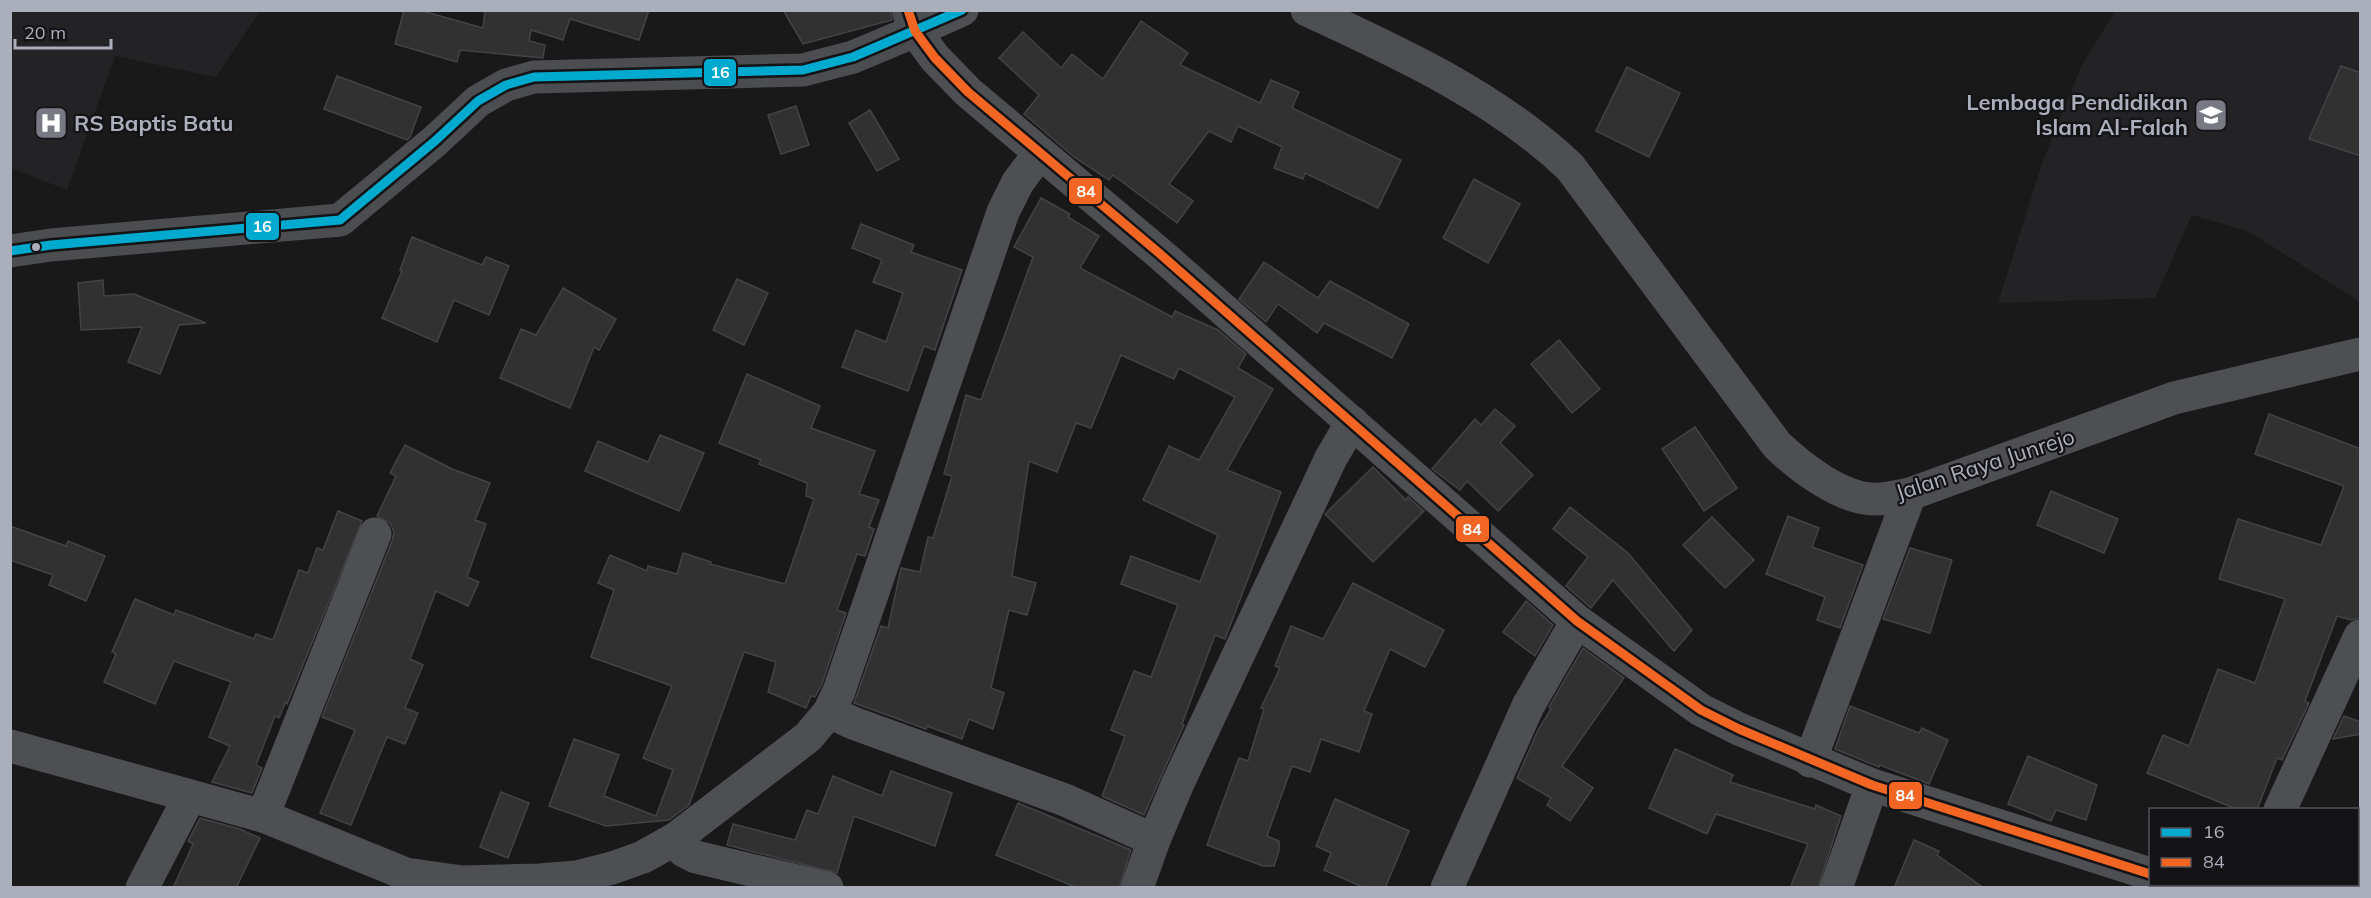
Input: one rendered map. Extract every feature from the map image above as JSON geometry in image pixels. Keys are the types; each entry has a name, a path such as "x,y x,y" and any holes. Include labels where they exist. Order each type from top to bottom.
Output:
{"main road":[{"path":"10,251 51,245 340,220 435,141 478,101 506,85 534,77 803,70 853,57 911,21"}],"street":[{"path":"962,10 911,21 935,58 968,92 1039,154 1160,253 1576,621 1701,710 1810,761 1872,785 2149,873"},
{"name":"Jalan Raya Junrejo","path":"1307,10 1432,71 1513,118 1570,166 1636,259 1778,445 1801,468 1848,493 1872,500 1910,494 2174,398 2361,354"},
{"path":"10,746 263,816 406,874 462,882 577,877 643,857 675,839 808,737 829,712 843,680 1003,212 1018,182 1039,154"},
{"path":"1137,888 1154,840 1331,458 1352,422"},
{"path":"1810,761 1910,494"},
{"path":"263,816 375,534"},
{"path":"1447,888 1528,706 1576,621"},
{"path":"2281,808 2361,636"},
{"path":"829,712 853,723 1065,800 1154,840"},
{"path":"1836,888 1872,785"},
{"path":"142,888 190,796"},
{"path":"675,839 684,851 696,857 827,888"}],"shaded area":[{"name":"RS Baptis Batu","path":"10,11 260,11 216,77 115,56 67,190 11,168"},
{"name":"Lembaga Pendidikan Islam Al-Falah","path":"2115,11 2360,11 2360,302 2248,231 2192,215 2155,298 1998,303 2042,163 2081,67"}],"building":[{"path":"404,10 419,10 483,28 485,10 649,10 639,40 570,19 563,40 531,30 529,41 545,45 543,58 460,50 457,62 395,44"},
{"path":"783,10 890,10 892,20 803,44"},
{"path":"1141,21 1188,53 1180,65 1260,103 1271,80 1299,92 1292,108 1401,160 1378,208 1305,173 1303,179 1274,168 1282,147 1238,126 1231,142 1209,131 1169,184 1193,201 1177,223 1113,175 1109,180 1074,157 1024,114 1039,95 999,58 1023,32 1061,68 1072,54 1103,79"},
{"path":"2341,66 2361,73 2361,156 2309,139"},
{"path":"1627,67 1680,93 1649,157 1596,131"},
{"path":"337,76 421,107 410,137 407,140 324,109"},
{"path":"796,106 809,145 781,154 768,115"},
{"path":"870,110 899,159 877,171 849,123"},
{"path":"1474,179 1520,204 1488,263 1443,238"},
{"path":"1041,198 1070,214 1068,217 1099,236 1080,268 1172,317 1175,311 1218,330 1246,354 1238,368 1273,389 1227,470 1281,492 1225,639 1215,635 1182,724 1184,725 1144,815 1102,796 1125,736 1111,730 1134,671 1151,677 1178,605 1121,584 1131,556 1200,582 1218,535 1143,500 1169,446 1199,460 1235,397 1179,368 1174,379 1121,355 1091,428 1076,423 1057,472 1029,461 1012,576 1036,583 1027,615 1009,610 991,688 1004,693 993,729 969,719 962,739 927,726 926,729 854,703 881,626 888,628 901,568 920,572 928,537 933,538 952,476 944,474 966,395 981,400 1033,257 1014,247"},
{"path":"861,224 914,245 911,252 962,270 935,350 924,346 908,391 842,367 856,330 886,342 903,293 873,282 882,260 852,248"},
{"path":"412,237 482,265 486,257 509,266 489,315 454,300 437,342 382,318 402,271 400,270"},
{"path":"1264,262 1318,298 1330,281 1409,324 1392,358 1324,323 1317,333 1278,304 1266,322 1239,299"},
{"path":"737,279 768,293 744,345 713,330"},
{"path":"103,280 104,296 134,294 206,323 179,325 160,374 128,362 142,327 81,330 78,283"},
{"path":"563,288 616,319 599,350 594,347 570,408 500,378 521,329 536,335"},
{"path":"1559,340 1600,389 1572,413 1531,364"},
{"path":"747,374 820,406 811,428 875,451 859,494 879,500 869,527 874,529 865,556 857,554 837,610 846,613 822,684 815,697 811,696 806,708 768,692 776,662 744,652 689,805 669,820 606,826 549,806 574,739 619,755 604,796 656,816 673,770 643,758 672,686 591,657 614,590 598,583 610,555 647,571 648,566 677,574 683,553 711,562 710,564 785,584 814,499 806,496 807,483 759,464 761,460 719,443"},
{"path":"1495,409 1515,426 1500,443 1533,475 1498,511 1467,481 1460,490 1432,469 1475,419 1481,425"},
{"path":"2269,414 2361,449 2361,618 2351,620 2337,616 2305,701 2309,703 2282,760 2277,758 2258,808 2234,808 2147,773 2163,735 2189,746 2218,669 2255,683 2285,599 2219,579 2238,519 2321,545 2344,486 2255,454"},
{"path":"1695,427 1737,488 1704,511 1662,449"},
{"path":"660,435 704,453 679,511 585,471 598,441 648,462"},
{"path":"405,445 452,469 490,483 475,520 486,524 467,577 479,582 468,606 436,591 410,659 423,665 405,708 418,713 405,744 387,737 351,825 320,813 355,730 322,717 392,541 394,532 390,523 377,516 396,476 390,473"},
{"path":"1373,467 1406,500 1408,497 1424,511 1373,562 1325,514"},
{"path":"2051,491 2118,519 2104,553 2037,525"},
{"path":"1570,507 1628,553 1692,630 1674,651 1613,580 1591,608 1566,586 1588,557 1553,529"},
{"path":"338,511 362,521 287,704 285,703 279,718 275,716 256,765 262,768 252,793 212,782 230,746 209,737 231,682 174,661 155,704 104,682 116,654 112,652 135,599 174,615 176,610 254,639 256,634 273,640 299,570 308,573 317,548 323,550"},
{"path":"1788,516 1819,528 1812,547 1863,565 1840,628 1817,620 1825,597 1766,574"},
{"path":"1712,517 1754,560 1725,588 1683,545"},
{"path":"10,526 66,546 68,541 105,556 86,601 49,585 53,575 10,560"},
{"path":"1910,548 1952,560 1930,633 1883,619"},
{"path":"1353,583 1444,630 1425,667 1390,649 1364,711 1372,714 1359,752 1321,739 1310,772 1292,766 1267,836 1279,841 1279,851 1274,866 1263,866 1207,845 1239,758 1248,761 1264,709 1261,708 1280,668 1275,666 1291,626 1323,639"},
{"path":"1526,601 1553,625 1535,656 1503,632"},
{"path":"1583,648 1624,678 1562,766 1593,788 1570,821 1547,805 1551,798 1517,778 1538,730 1551,709 1549,707"},
{"path":"1850,706 1919,733 1922,728 1948,740 1929,784 1835,749"},
{"path":"2344,716 2361,722 2361,734 2333,739"},
{"path":"1675,749 1733,775 1730,782 1815,809 1816,805 1841,816 1818,888 1790,888 1808,844 1716,814 1707,834 1649,808"},
{"path":"2028,756 2097,785 2086,820 2056,810 2051,821 2008,804"},
{"path":"891,771 952,793 935,846 854,816 837,873 727,845 733,824 795,840 807,810 818,814 833,776 882,796"},
{"path":"501,792 529,803 508,858 480,847"},
{"path":"1335,799 1409,831 1385,888 1365,888 1324,870 1331,853 1316,846"},
{"path":"1018,803 1131,850 1119,888 1078,888 996,855"},
{"path":"200,818 240,829 260,838 236,888 173,888 193,844 188,841"},
{"path":"1914,840 1939,851 1937,855 1984,888 1894,888"}],"transit line":[{"name":"84","path":"908,10 915,31 935,58 968,92 1159,253 1577,621 1701,710 1739,729 1872,785 2149,874"},
{"name":"16","path":"10,251 51,245 340,220 435,141 478,101 506,85 534,77 803,70 853,57 962,10"}],"place":[{"name":"Lembaga Pendidikan Islam Al-Falah","path":"2211,115"},
{"name":"RS Baptis Batu","path":"51,123"}]}
